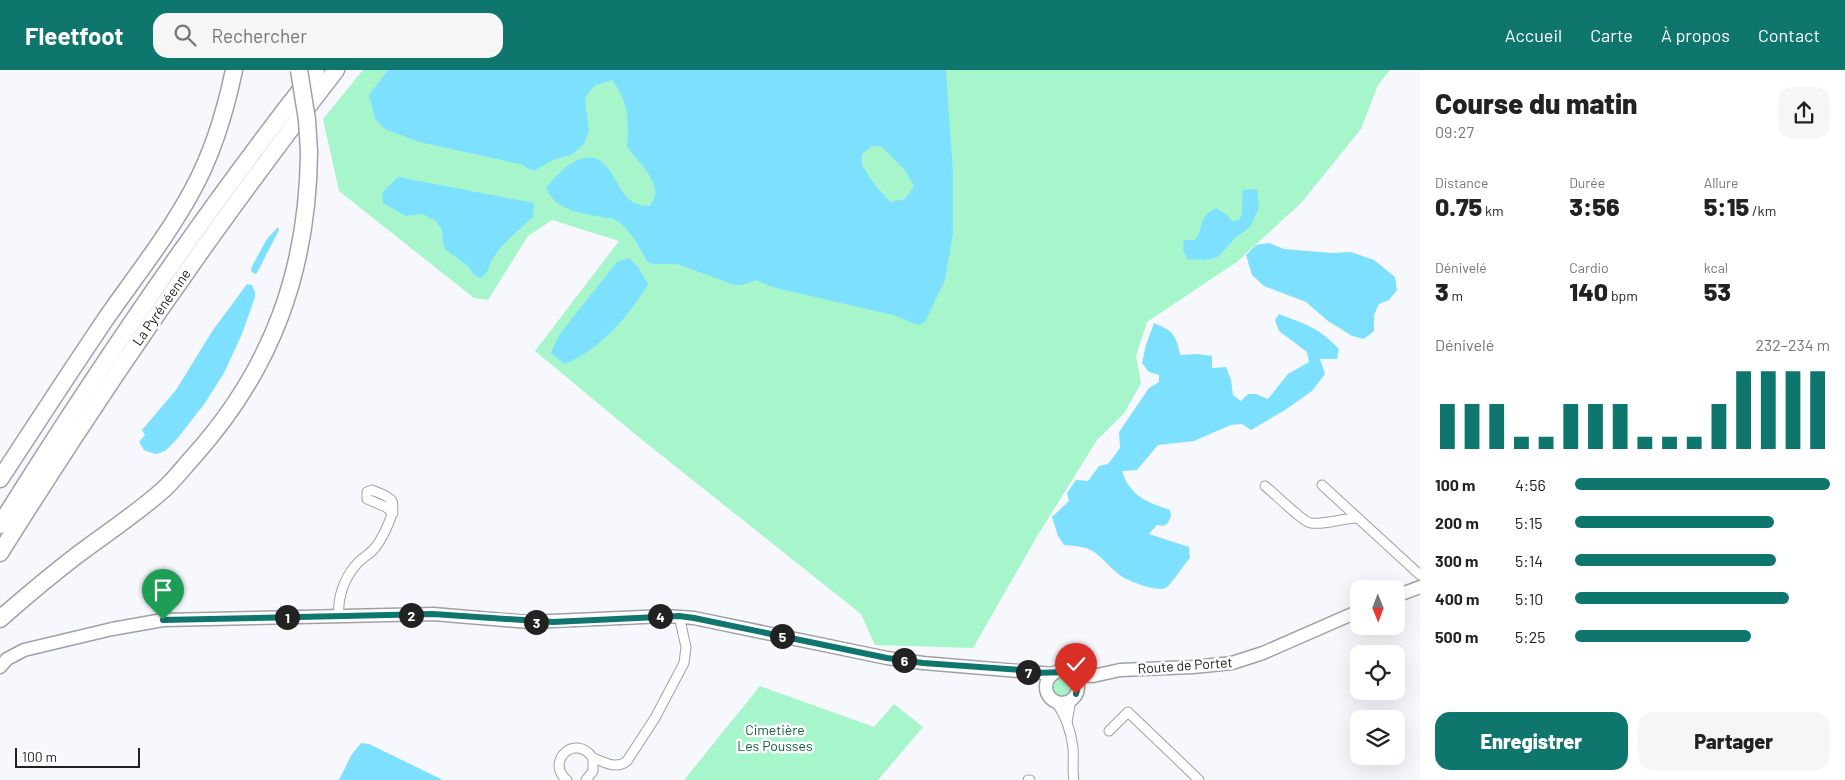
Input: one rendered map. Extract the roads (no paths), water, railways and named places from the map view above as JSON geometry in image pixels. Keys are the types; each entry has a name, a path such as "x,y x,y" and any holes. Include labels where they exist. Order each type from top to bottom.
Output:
{"highway":[{"path":"0,479 192,191 217,136 234,70"},
{"path":"0,619 33,590 164,489 216,432 252,378 274,334 291,289 302,239 309,188 309,152 307,120 299,70"},
{"name":"La Pyrénéenne","path":"0,525 120,340 228,186 316,70"},
{"name":"La Pyrénéenne","path":"0,554 112,380 180,279 243,191 336,70"}],"street":[{"path":"1322,485 1420,575"},
{"path":"1266,486 1308,523 1318,524 1358,518"},
{"path":"339,616 339,597 352,571 377,545 393,513"},
{"path":"1405,593 1420,587"},
{"path":"0,667 7,659 24,650 163,620 433,614 545,622 679,616 887,658 923,663 1023,670 1033,673 1053,674 1062,671 1071,674 1075,679 1074,695 1067,722"},
{"name":"Route de Portet","path":"1071,674 1093,676 1120,670 1193,667 1232,663 1263,653 1350,615"},
{"path":"568,780 560,772 559,766 562,756 566,751 577,748 583,749 592,758 615,766 622,765 627,761 655,718 684,663 686,655 679,616"},
{"path":"1033,673 1046,689 1049,697 1056,702 1067,722 1073,748 1074,780"},
{"path":"1046,689 1047,680 1053,674"},
{"path":"1056,702 1066,703 1093,676"},
{"path":"1109,731 1128,712 1199,780"},
{"path":"586,780 594,771 592,758"}],"water":[{"path":"388,70 946,70 953,173 953,233 945,280 925,322 918,325 893,315 772,287 756,280 742,285 735,285 677,264 654,264 647,262 636,241 618,222 612,218 580,213 563,207 556,202 546,188 573,162 590,157 606,166 628,198 641,205 650,206 655,196 653,182 627,147 627,112 622,96 612,80 594,86 585,98 589,131 584,144 573,154 553,160 534,171 520,164 419,142 385,129 375,119 369,95","holes":["872,146 881,146 905,170 914,186 905,199 890,202 874,184 862,165 862,154"]},
{"path":"398,177 534,203 533,217 499,250 486,273 480,278 445,249 442,230 436,221 422,214 406,216 383,203 382,193"},
{"path":"1257,189 1259,208 1250,227 1236,237 1218,257 1205,260 1187,259 1183,250 1184,240 1195,240 1203,219 1210,212 1216,208 1227,215 1233,222 1240,219 1243,190"},
{"path":"278,227 279,230 258,271 256,274 253,273 251,270 252,266 267,239"},
{"path":"1269,243 1284,249 1331,253 1351,252 1374,260 1395,277 1397,290 1389,300 1379,304 1374,315 1374,331 1364,339 1352,336 1328,321 1306,302 1264,286 1252,275 1246,255 1256,245"},
{"path":"629,258 637,266 648,284 641,296 623,320 601,342 576,359 564,364 551,353 559,335 617,262"},
{"path":"247,284 252,285 255,297 242,334 224,373 205,403 177,439 165,451 156,454 144,450 139,442 145,435 142,430 176,390 213,330"},
{"path":"1279,314 1318,331 1339,349 1337,359 1320,359 1325,374 1312,391 1251,430 1242,424 1231,425 1194,441 1158,445 1137,470 1122,471 1125,480 1140,497 1170,510 1171,516 1168,523 1163,526 1157,525 1149,534 1189,547 1190,558 1171,583 1165,588 1156,589 1130,581 1121,576 1091,550 1064,545 1058,536 1052,517 1069,501 1067,493 1076,480 1088,481 1099,466 1108,464 1120,448 1119,432 1149,388 1159,382 1159,375 1149,372 1142,363 1154,323 1166,328 1173,334 1180,355 1198,354 1212,356 1212,368 1226,367 1231,380 1233,395 1241,401 1248,394 1256,394 1268,399 1288,374 1309,362 1307,352 1279,331 1275,320"},
{"path":"361,743 369,744 443,780 339,780 352,754"}],"park label":[{"name":"Cimetière Les Pousses","path":"775,738"}]}
